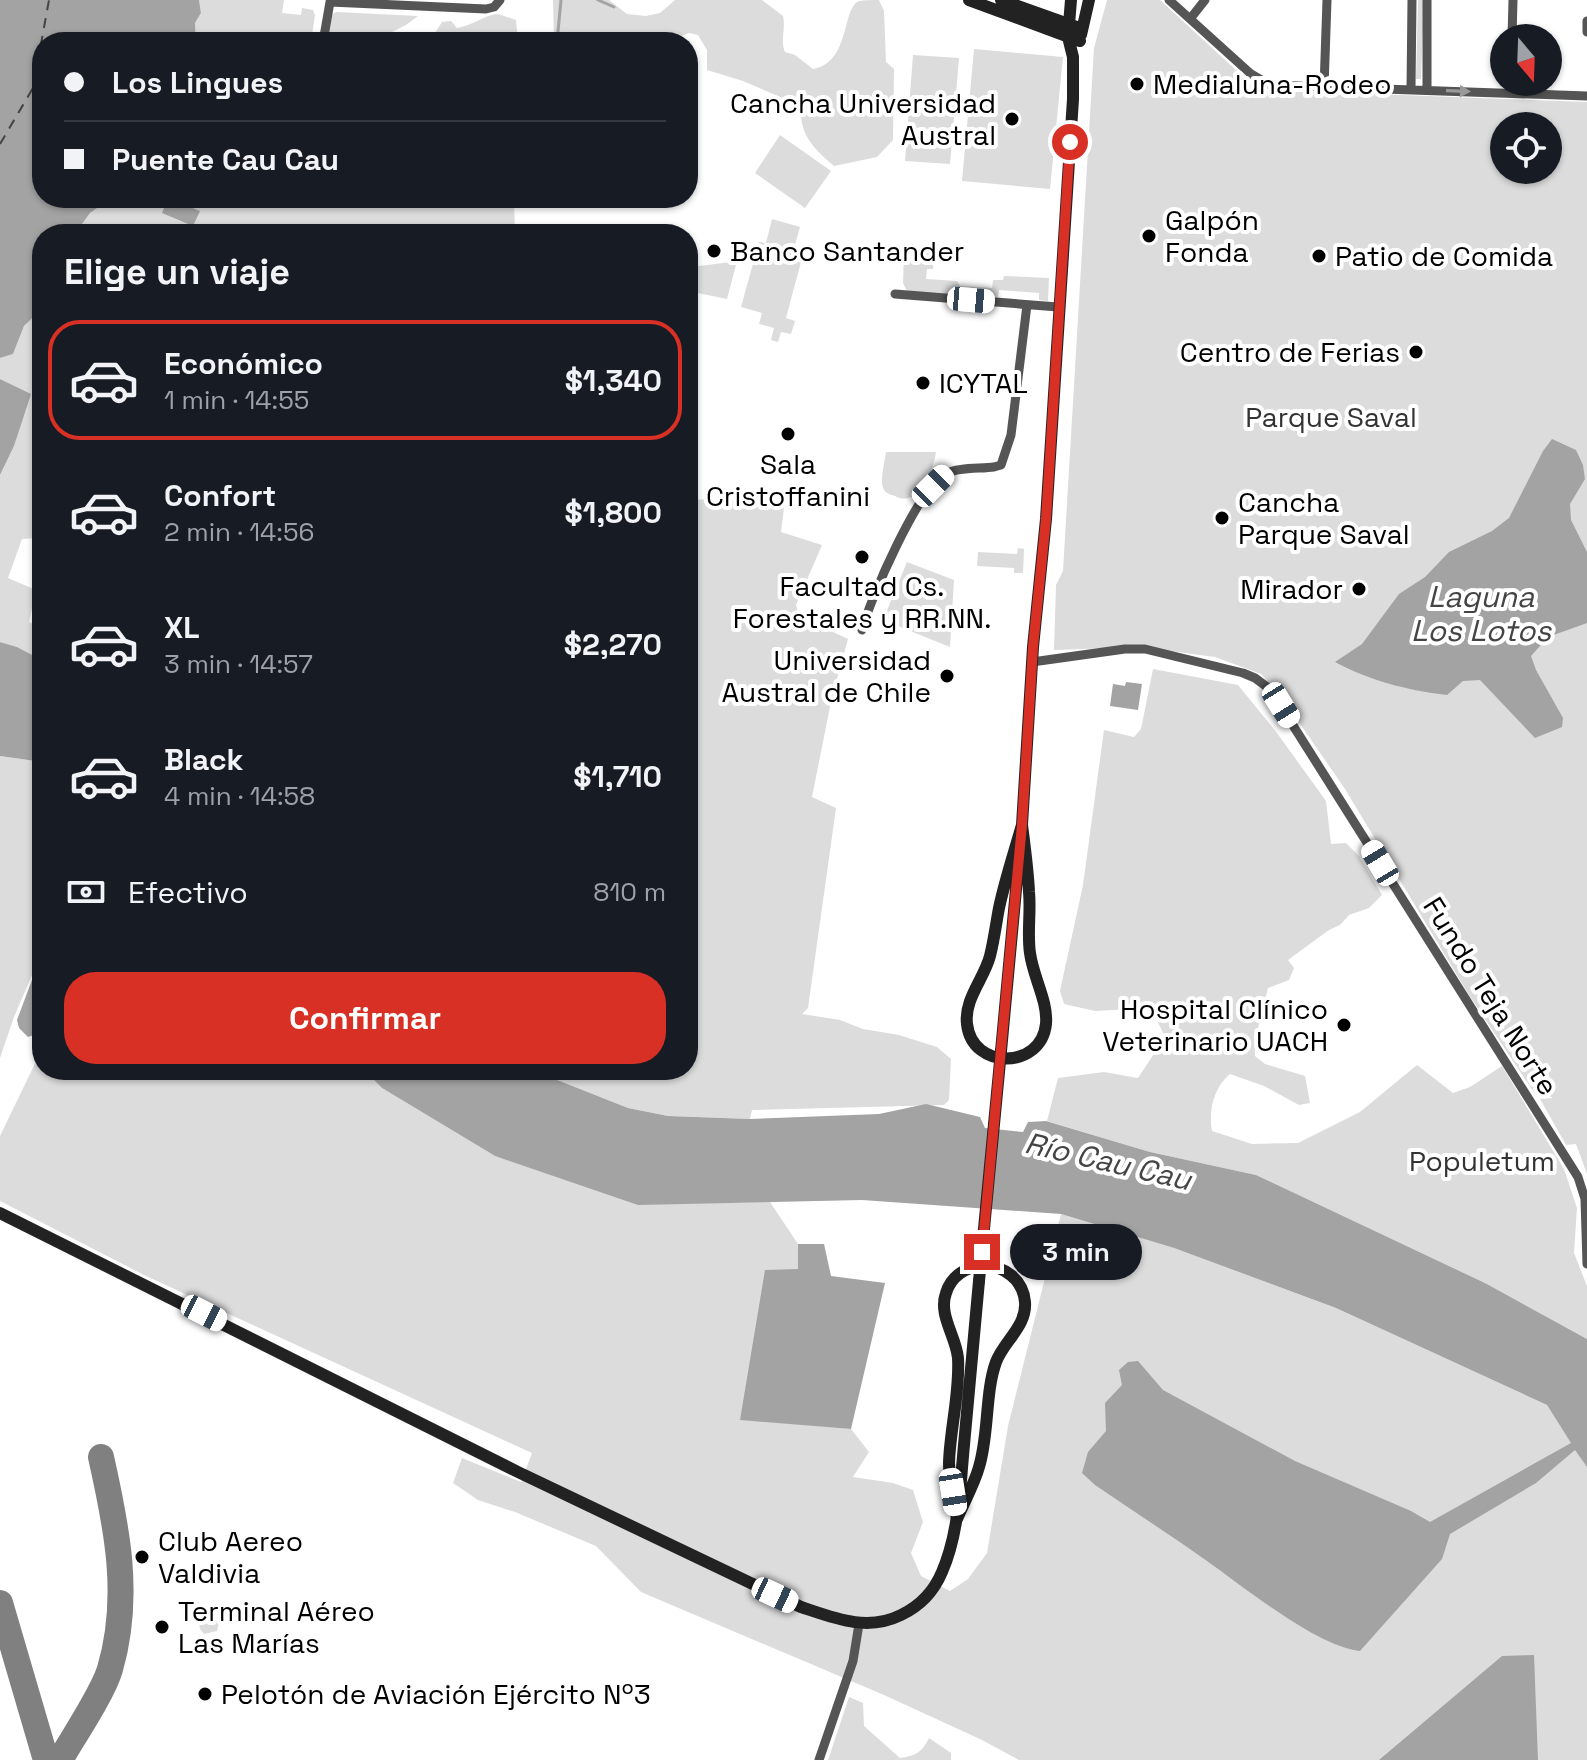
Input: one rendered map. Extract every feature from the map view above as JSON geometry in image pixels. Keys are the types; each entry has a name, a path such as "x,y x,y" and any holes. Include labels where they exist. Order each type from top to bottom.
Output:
{"main road":[{"path":"969,0 1072,29"},
{"path":"1001,0 1072,29"},
{"path":"957,1519 1022,825 1032,662 1046,519 1073,99 1071,0"},
{"path":"1072,29 1089,0"},
{"path":"1022,825 1029,892 1029,950 1034,979 1045,1006 1046,1023 1035,1048 1016,1058 1003,1059 990,1056 974,1043 968,1031 967,1018 970,1002 990,957 1000,905 1022,825"},
{"path":"0,1213 518,1472 801,1607 859,1624 891,1620 910,1610 925,1598 942,1573 957,1519 979,1467 995,1364 1021,1324 1025,1311 1025,1297 1019,1284 1010,1273 990,1265 969,1268 957,1275 948,1286 944,1300 944,1314 953,1332 957,1353 949,1466 957,1519"}],"street":[{"path":"325,32 330,2 486,9 494,7 500,0"},
{"path":"1169,0 1260,80 1270,85 1427,90 1490,88"},
{"path":"1190,19 1205,0"},
{"path":"1324,88 1327,0"},
{"path":"1411,89 1412,0"},
{"path":"1427,0 1427,90"},
{"path":"1512,24 1513,0"},
{"path":"1587,21 1587,32"},
{"path":"1562,93 1587,96"},
{"path":"895,294 1058,307"},
{"path":"862,630 910,517 933,486 945,474 994,467 1001,465 1005,459 1011,435 1027,305"},
{"name":"Fundo Teja Norte","path":"1032,662 1145,649 1243,673 1270,689 1578,1177 1585,1199 1587,1264"},
{"path":"819,1760 853,1661 859,1624"}],"green space":[{"path":"199,0 284,0 282,13 301,15 302,8 313,10 315,15 312,32 195,32 195,23 201,13"},
{"path":"553,0 609,0 627,14 646,16 660,13 675,0 762,0 783,16 785,52 795,55 813,69 834,57 853,6 859,1 879,0 884,11 886,62 894,69 893,140 877,157 834,166 820,154 805,133 801,106 743,81 707,70 707,50 698,32 554,32"},
{"name":"Parque Saval","path":"1107,0 1160,0 1250,83 1268,90 1587,102 1587,1174 1576,1144 1566,1145 1540,1099 1553,1098 1535,1094 1469,995 1345,789 1285,702 1261,674 1215,657 1141,647 1054,650 1056,585 1063,571 1094,48"},
{"path":"1418,0 1424,0 1421,79 1416,79"},
{"path":"336,12 418,16 392,32 328,32 330,16"},
{"path":"498,14 516,20 517,32 436,32 442,22 451,21 457,28"},
{"name":"Cancha Universidad Austral","path":"974,49 1063,57 1050,189 962,181"},
{"path":"913,55 959,58 950,164 905,161"},
{"path":"780,135 831,171 805,208 755,173"},
{"path":"97,208 514,208 515,224 82,224"},
{"path":"772,219 800,227 791,259 801,262 786,318 795,321 791,334 781,332 778,342 771,340 774,328 759,324 762,313 741,307 759,242 766,243"},
{"path":"904,252 934,253 933,269 927,269 926,279 957,281 960,286 992,288 993,280 1003,280 1004,276 1049,278 1048,301 1039,300 1039,293 999,290 998,297 908,293 903,283"},
{"path":"731,262 736,265 727,299 698,293 698,266"},
{"path":"32,318 32,538 22,539 8,578 32,588 29,622 32,623 32,655 0,642 0,475 14,446 30,394 0,379 0,358 13,354 24,326"},
{"path":"886,452 936,452 932,468 918,493 903,499 884,490 882,477"},
{"path":"712,499 719,509 725,500 785,500 781,532 822,545 796,605 799,616 848,639 832,697 812,797 836,808 808,1008 802,1014 840,1020 863,1029 899,1035 937,1047 951,1059 949,1100 944,1105 752,1110 750,1119 668,1116 628,1108 557,1080 698,1080 698,500"},
{"path":"1018,548 1024,549 1023,573 1014,573 1014,568 977,566 978,552 1017,554"},
{"path":"907,562 954,580 950,647 883,620"},
{"name":"Populetum","path":"1153,669 1238,685 1326,801 1331,844 1346,843 1359,856 1382,895 1369,908 1349,915 1340,925 1288,960 1294,968 1289,980 1268,988 1255,1040 1255,1056 1265,1064 1305,1076 1310,1103 1299,1105 1264,1086 1230,1074 1224,1079 1214,1100 1212,1131 1252,1144 1298,1143 1360,1112 1417,1065 1453,1093 1470,1087 1502,1066 1564,1169 1577,1208 1574,1253 1587,1286 1587,1339 1485,1283 1256,1175 1150,1152 1047,1121 1058,1078 1104,1072 1138,1078 1165,1037 1151,1008 1095,1011 1064,1004 1060,991 1083,885 1104,730 1134,737 1141,729"},
{"path":"0,756 32,761 32,975 0,1058"},
{"path":"32,1070 32,1080 374,1080 382,1088 495,1156 638,1204 770,1202 798,1244 798,1269 740,1419 851,1429 869,1452 853,1477 893,1483 913,1490 923,1522 911,1553 921,1576 950,1591 968,1579 987,1553 1008,1426 1061,1214 1174,1248 1336,1308 1547,1405 1587,1467 1587,1760 1019,1760 884,1695 641,1592 596,1546 478,1500 453,1483 462,1458 521,1482 532,1453 144,1275 0,1201 0,1136"},
{"path":"196,1600 219,1622 217,1631 204,1634 200,1629"},
{"path":"849,1697 863,1703 864,1726 900,1758 918,1752 929,1738 951,1753 951,1760 828,1760"}],"water":[{"path":"0,0 199,0 201,13 195,23 195,32 32,32 32,208 97,208 82,224 32,224 32,318 24,326 13,354 0,358"},
{"path":"164,208 200,211 194,224 162,213"},
{"path":"0,379 31,394 14,446 0,475"},
{"name":"Laguna Los Lotos","path":"1552,439 1576,450 1585,479 1570,504 1571,520 1587,552 1587,623 1548,637 1531,656 1563,718 1562,727 1535,738 1480,680 1463,681 1447,695 1389,684 1335,662 1362,644 1399,594 1425,577 1449,552 1492,531 1509,518"},
{"path":"0,642 32,655 32,761 0,756"},
{"path":"1126,682 1142,684 1138,710 1110,706 1113,684 1125,686"},
{"path":"32,980 32,1036 28,1037 19,1028 17,1020"},
{"name":"Río Cau Cau","path":"374,1080 557,1080 628,1108 668,1116 750,1119 879,1114 926,1104 980,1117 985,1128 1023,1132 1028,1122 1046,1121 1150,1152 1256,1175 1485,1283 1587,1339 1587,1467 1575,1450 1536,1483 1450,1534 1442,1559 1360,1651 1343,1647 1302,1628 1281,1614 1082,1473 1088,1452 1106,1431 1105,1403 1122,1385 1119,1370 1128,1362 1138,1361 1163,1390 1295,1461 1430,1522 1571,1443 1547,1405 1336,1308 1174,1248 1061,1214 862,1200 638,1205 495,1156 382,1088"},
{"path":"798,1244 824,1244 831,1276 885,1283 851,1429 740,1420 765,1270 798,1269"},
{"path":"1534,1655 1538,1760 1379,1760 1502,1656"}],"waterway":[{"path":"558,32 561,0"},
{"path":"598,0 614,7"}],"ferry route":[{"path":"43,32 49,0"},
{"path":"0,144 32,90"}],"taxiway":[{"path":"60,1760 110,1669 120,1615 116,1536 101,1457"},
{"path":"0,1603 46,1760"}],"place":[{"name":"Medialuna-Rodeo","path":"1137,84"},
{"name":"Cancha Universidad Austral","path":"1012,119"},
{"name":"Galpón Fonda","path":"1149,236"},
{"name":"Banco Santander","path":"714,251"},
{"name":"Patio de Comida","path":"1319,256"},
{"name":"Centro de Ferias","path":"1416,352"},
{"name":"ICYTAL","path":"923,383"},
{"name":"Sala Cristoffanini","path":"788,434"},
{"name":"Cancha Parque Saval","path":"1222,518"},
{"name":"Facultad Cs. Forestales y RR.NN.","path":"862,557"},
{"name":"Mirador","path":"1359,589"},
{"name":"Universidad Austral de Chile","path":"947,676"},
{"name":"Hospital Clínico Veterinario UACH","path":"1344,1025"},
{"name":"Club Aereo Valdivia","path":"142,1557"},
{"name":"Terminal Aéreo Las Marías","path":"162,1627"},
{"name":"Pelotón de Aviación Ejército Nº3","path":"205,1694"}],"route":[{"path":"982,1252 1022,825 1033,647 1046,519 1070,142"}]}
